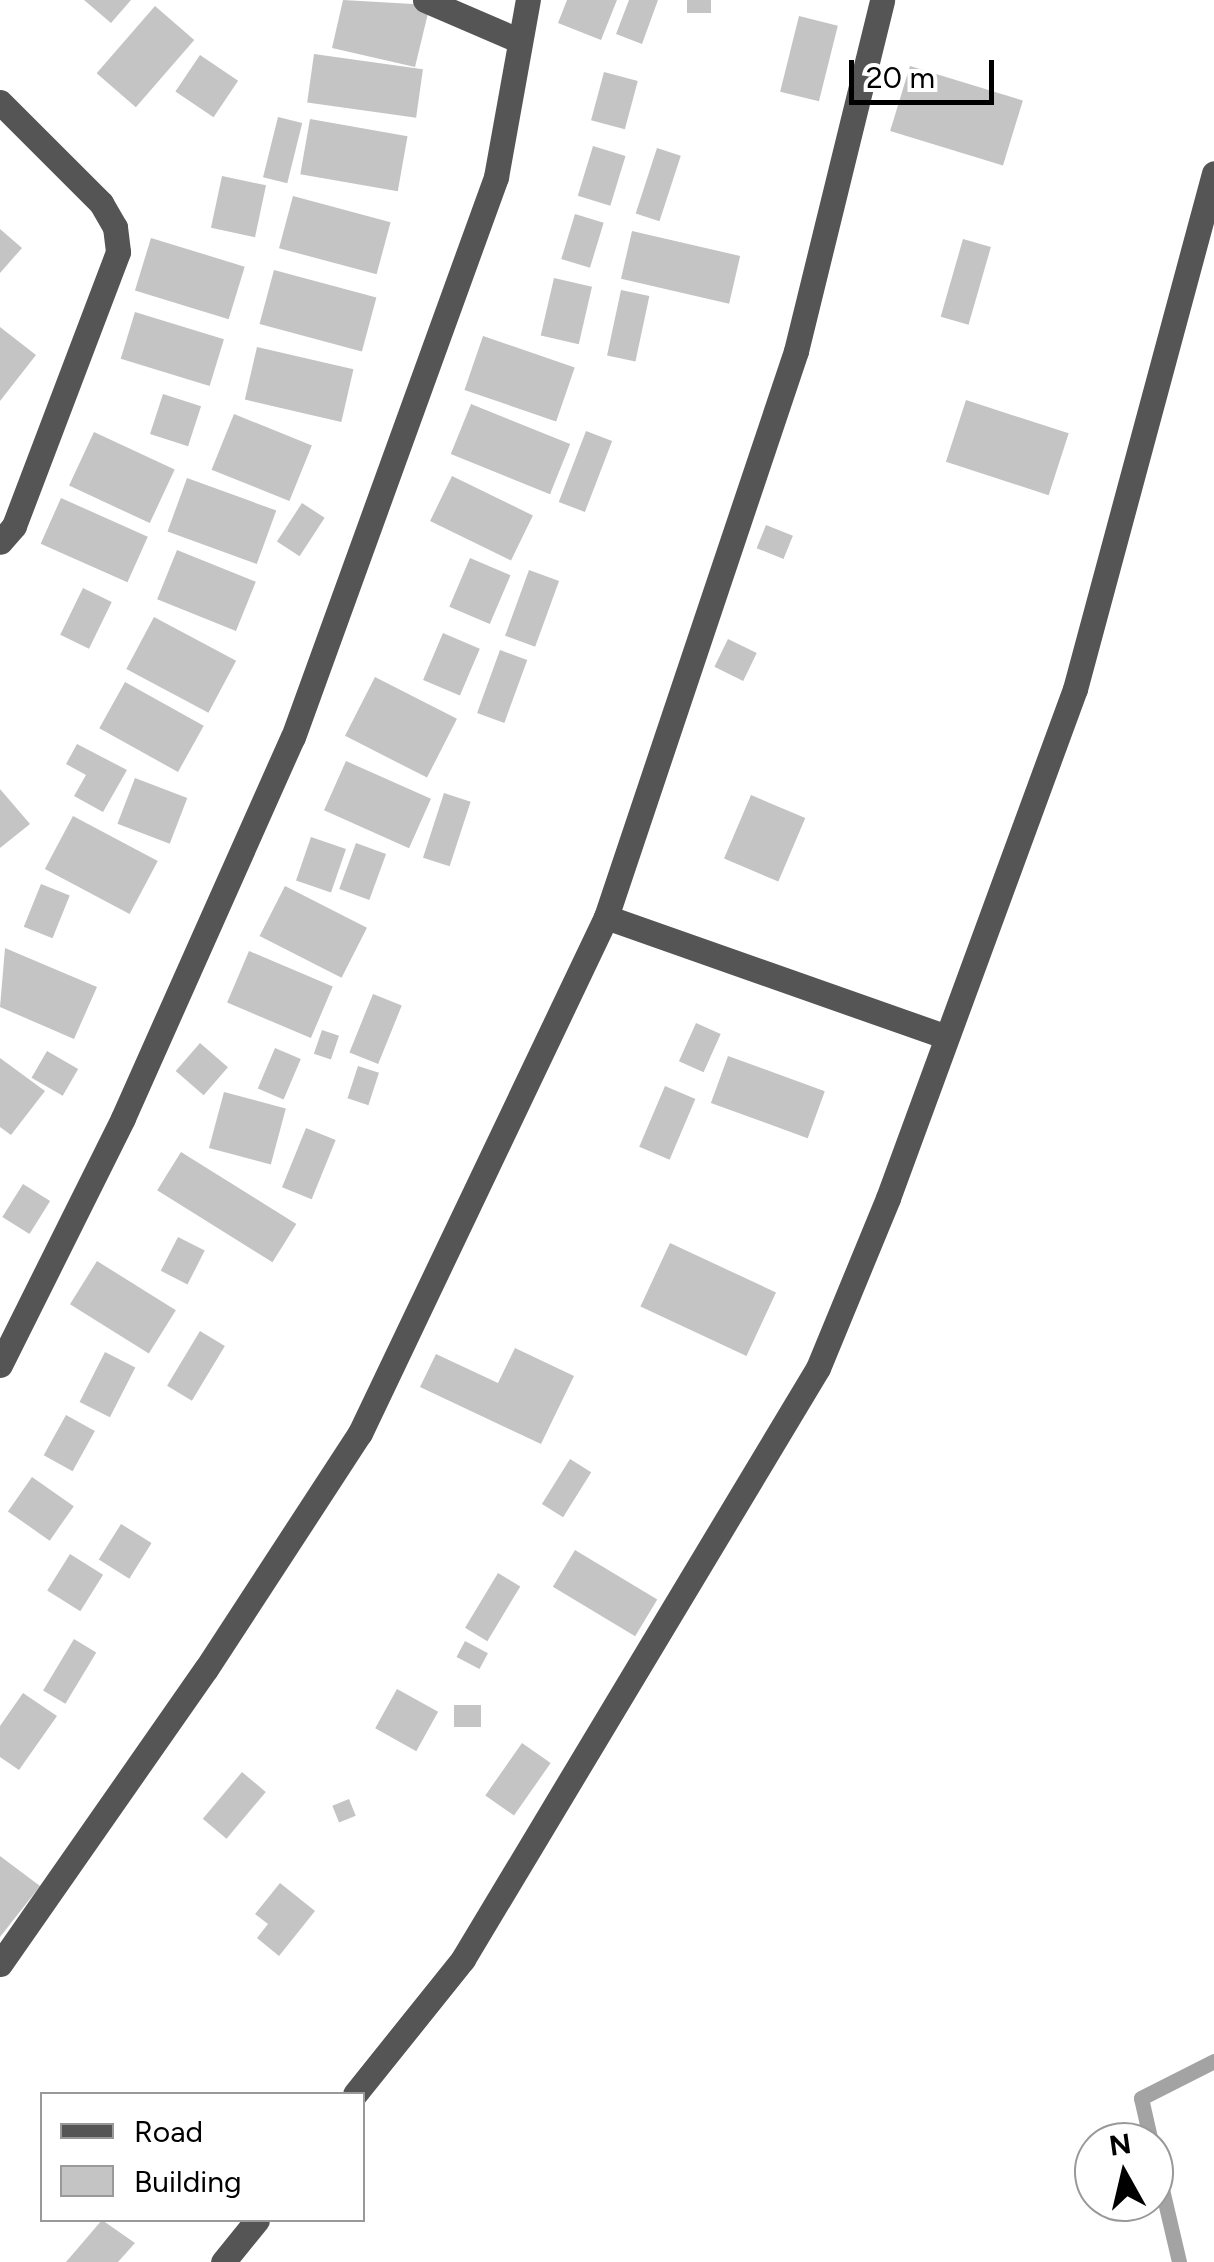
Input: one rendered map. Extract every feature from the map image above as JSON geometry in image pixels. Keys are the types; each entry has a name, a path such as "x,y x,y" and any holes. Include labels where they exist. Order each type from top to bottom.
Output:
{"street":[{"path":"425,0 520,40"},
{"path":"0,1365 123,1118 293,738 496,177 528,0"},
{"path":"0,1964 206,1669 360,1432 606,917 796,351 882,0"},
{"path":"0,102 101,203 115,227 118,252 14,526 0,542"},
{"path":"358,2092 463,1959 818,1368 888,1198 943,1036 1075,689 1214,174"},
{"path":"606,917 943,1036"},
{"path":"223,2262 254,2222"}],"building":[{"path":"84,0 131,0 111,23"},
{"path":"343,0 430,5 415,67 332,48"},
{"path":"567,0 617,0 601,40 558,23"},
{"path":"629,0 658,0 642,44 616,34"},
{"path":"687,0 711,0 711,13 687,13"},
{"path":"155,6 194,40 136,107 97,73"},
{"path":"799,16 838,26 819,101 780,92"},
{"path":"314,54 423,69 416,118 307,103"},
{"path":"200,55 238,81 214,117 175,91"},
{"path":"910,66 1023,100 1003,166 890,131"},
{"path":"604,72 638,81 625,129 591,120"},
{"path":"278,117 302,123 287,183 263,177"},
{"path":"310,119 407,136 398,191 300,174"},
{"path":"593,146 626,156 610,206 578,196"},
{"path":"657,148 681,156 659,221 636,214"},
{"path":"222,176 266,185 255,237 211,228"},
{"path":"293,196 391,222 377,274 279,248"},
{"path":"575,214 604,223 590,268 561,259"},
{"path":"0,229 22,248 0,273"},
{"path":"632,231 740,256 729,304 621,279"},
{"path":"151,238 245,267 229,319 135,291"},
{"path":"963,239 991,247 969,325 941,317"},
{"path":"274,270 376,297 362,352 260,324"},
{"path":"554,278 592,287 579,344 541,335"},
{"path":"621,290 649,296 635,362 607,356"},
{"path":"135,312 224,339 210,386 121,359"},
{"path":"0,327 36,355 0,401"},
{"path":"483,336 575,368 556,421 464,390"},
{"path":"257,347 353,369 341,422 245,400"},
{"path":"163,394 201,406 188,446 150,434"},
{"path":"966,400 1069,433 1049,495 946,462"},
{"path":"471,404 570,444 550,494 451,454"},
{"path":"234,414 312,445 289,501 212,470"},
{"path":"586,431 612,441 585,512 559,502"},
{"path":"94,432 175,470 150,523 69,485"},
{"path":"452,476 533,515 511,560 430,521"},
{"path":"187,478 276,510 257,564 168,532"},
{"path":"61,498 148,537 127,582 41,544"},
{"path":"302,503 325,518 300,556 277,542"},
{"path":"766,525 793,536 784,559 757,548"},
{"path":"177,550 256,582 236,631 157,599"},
{"path":"470,558 511,575 490,624 449,607"},
{"path":"529,570 559,581 535,647 505,636"},
{"path":"83,588 112,602 89,649 60,635"},
{"path":"154,617 236,661 208,713 126,669"},
{"path":"443,633 480,649 460,696 423,680"},
{"path":"728,639 757,653 743,681 714,667"},
{"path":"500,650 527,660 504,723 477,713"},
{"path":"375,677 457,719 427,778 345,736"},
{"path":"125,682 204,726 178,772 99,728"},
{"path":"77,744 127,770 103,812 74,796 86,775 66,764"},
{"path":"346,761 431,799 409,848 324,810"},
{"path":"135,778 187,798 170,844 117,824"},
{"path":"0,789 30,824 0,848"},
{"path":"444,793 471,802 450,866 423,858"},
{"path":"751,795 805,818 778,882 724,859"},
{"path":"73,816 158,861 130,914 45,869"},
{"path":"311,837 346,849 331,893 296,880"},
{"path":"356,843 386,854 369,900 339,889"},
{"path":"41,884 70,896 53,938 24,927"},
{"path":"285,886 367,928 342,978 260,936"},
{"path":"5,948 97,987 74,1039 0,1007"},
{"path":"249,951 333,987 311,1038 227,1003"},
{"path":"373,994 402,1006 378,1064 349,1052"},
{"path":"696,1023 721,1034 704,1072 679,1061"},
{"path":"322,1030 339,1036 331,1059 314,1054"},
{"path":"200,1043 228,1067 204,1095 176,1071"},
{"path":"275,1048 301,1059 284,1099 258,1089"},
{"path":"47,1051 78,1069 63,1096 32,1078"},
{"path":"728,1056 825,1091 808,1138 711,1103"},
{"path":"0,1058 45,1091 11,1135 0,1127"},
{"path":"358,1066 379,1073 368,1105 347,1098"},
{"path":"665,1086 695,1099 670,1160 639,1147"},
{"path":"224,1092 286,1109 271,1165 209,1148"},
{"path":"306,1128 336,1140 312,1199 282,1187"},
{"path":"181,1152 296,1224 272,1262 157,1190"},
{"path":"23,1184 50,1201 29,1234 2,1217"},
{"path":"178,1237 205,1251 187,1284 161,1271"},
{"path":"670,1243 776,1292 746,1356 640,1306"},
{"path":"97,1261 176,1310 149,1354 70,1304"},
{"path":"200,1331 225,1346 192,1401 167,1386"},
{"path":"515,1348 574,1376 541,1444 420,1387 436,1354 498,1383"},
{"path":"105,1352 135,1367 110,1417 80,1402"},
{"path":"66,1415 95,1431 73,1471 44,1455"},
{"path":"570,1459 591,1472 563,1517 542,1504"},
{"path":"32,1477 74,1506 50,1541 8,1511"},
{"path":"121,1524 152,1543 129,1579 99,1560"},
{"path":"575,1550 657,1599 635,1636 553,1587"},
{"path":"70,1554 103,1575 80,1611 47,1590"},
{"path":"498,1573 520,1586 487,1641 465,1628"},
{"path":"74,1639 96,1652 65,1704 43,1690"},
{"path":"465,1641 488,1653 480,1669 457,1657"},
{"path":"397,1689 438,1712 416,1751 375,1728"},
{"path":"23,1693 57,1716 19,1770 0,1757 0,1726"},
{"path":"454,1705 481,1705 481,1727 454,1727"},
{"path":"522,1743 551,1763 514,1816 485,1795"},
{"path":"242,1772 266,1792 227,1839 203,1819"},
{"path":"349,1799 356,1816 339,1822 332,1806"},
{"path":"0,1856 40,1886 0,1937"},
{"path":"280,1883 315,1911 279,1956 257,1938 268,1924 255,1914"},
{"path":"100,2222 135,2243 118,2262 66,2262"}],"waterway":[{"path":"1146,2122 1141,2098 1214,2061"},
{"path":"1170,2222 1179,2262"}]}
